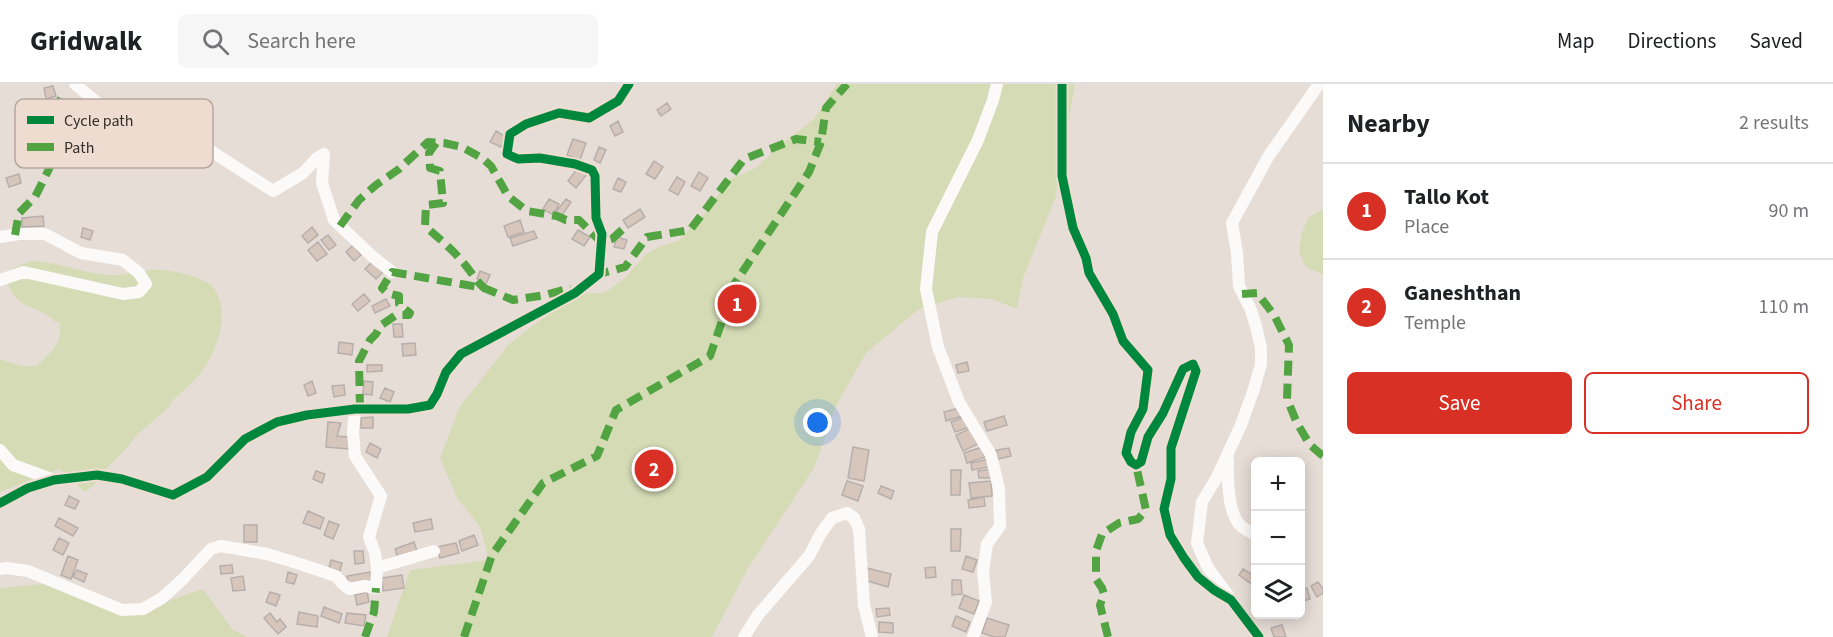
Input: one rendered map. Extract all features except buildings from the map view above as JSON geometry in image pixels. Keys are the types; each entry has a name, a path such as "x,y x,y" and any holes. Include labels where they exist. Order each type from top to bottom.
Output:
{"street":[{"path":"75,84 93,99"},
{"path":"0,503 28,488 54,480 97,475 122,479 173,495 207,477 244,439 277,422 307,415 355,409 408,409 430,405 446,372 461,354 575,293 599,274 602,234 596,218 595,176 592,170 575,164 540,158 518,159 507,154 510,134 526,124 559,113 589,118 618,101 629,84"},
{"path":"973,637 986,602 983,572 987,544 1000,526 999,489 991,455 959,402 938,346 926,289 932,232 978,140 997,84"},
{"path":"1062,84 1062,176 1073,228 1086,258 1089,273 1113,314 1123,341 1148,370 1143,409 1131,432 1126,453 1131,462 1136,465 1141,462 1148,437 1163,413 1183,369 1193,364 1196,371 1171,447 1171,479 1164,509 1170,534 1184,558 1198,577 1231,600"},
{"path":"1259,637 1208,568 1197,543 1202,502 1217,477 1241,425 1261,364 1261,348 1256,326 1239,286 1232,223 1268,157 1319,84"},
{"path":"213,152 273,191 303,173 324,154 322,183 334,220 392,272"},
{"path":"0,237 45,234 81,252 123,260 139,273 146,284 139,292 123,294 24,272 0,280"},
{"path":"0,570 6,568 28,571 122,610 143,609 162,598 211,549 221,546 267,554 336,576 349,589 365,586 376,588 375,553 369,537 381,496 355,456 353,433 355,409"},
{"path":"0,450 14,465 54,480"},
{"path":"1228,452 1227,479 1233,512 1240,525 1251,532"},
{"path":"744,637 758,615 809,556 832,518 847,513 854,518 859,529 864,605 872,637"},
{"path":"377,568 434,551"}],"green space":[{"path":"837,84 1075,84 1055,199 1023,278 1017,309 991,299 959,297 919,309 866,353 836,406 814,468 748,568 712,637 387,637 410,570 489,560 480,527 457,498 440,458 459,408 508,345 581,293 604,293 624,279 646,254 678,241 708,210 727,181 757,167 779,146 814,119"},
{"path":"1323,209 1323,275 1306,267 1299,253 1301,235 1308,218"},
{"path":"31,261 107,275 159,269 177,272 212,286 220,302 221,328 205,367 170,406 137,435 93,486 85,492 59,469 0,492 0,359 21,366 37,366 55,347 60,336 59,322 55,322 46,314 17,299 7,282 13,268"},
{"path":"55,583 128,615 203,589 233,630 247,637 0,637 0,588"}],"marked path":[{"path":"464,637 492,555 543,483 597,456 616,410 710,356 735,283 809,172 821,142 826,108 847,84"},
{"path":"595,277 625,267 647,237 690,230 744,159 796,139 821,142"},
{"path":"340,226 359,200 399,169 428,142 462,147 482,158 491,166 508,196 527,211 557,216 566,220 579,220 601,242 612,239 624,228"},
{"path":"436,143 429,153 430,168 440,171 443,203 426,205 425,226 448,246 484,288"},
{"path":"15,235 19,213 35,197 49,168"},
{"path":"360,409 359,361 380,326 396,315 409,315 410,313 399,304 399,296 387,293 382,288 392,272 484,288 513,300 571,288"},
{"path":"1242,294 1257,293 1274,315 1289,345 1287,399 1310,445 1323,456"},
{"path":"1108,637 1100,605 1104,594 1096,579 1096,551 1102,534 1119,523 1138,519 1146,510 1136,465"},
{"path":"365,637 374,612 376,588"}],"cycle path":[{"path":"0,503 28,488 54,480 97,475 122,479 173,495 207,477 245,439 277,422 307,415 355,409 408,409 430,405 446,372 461,354 575,293 599,274 602,234 596,218 595,176 592,170 575,164 540,158 518,159 507,154 510,134 526,124 559,113 589,118 618,101 629,84"},
{"path":"1062,84 1062,176 1073,228 1086,258 1089,273 1113,314 1123,341 1148,370 1143,409 1131,432 1126,453 1131,462 1136,465 1141,462 1148,437 1163,413 1183,369 1193,364 1196,371 1171,448 1171,479 1164,509 1170,535 1198,577 1231,600 1259,637"}],"place":[{"name":"Tallo Kot","path":"737,304"},
{"name":"Ganeshthan","path":"654,469"}]}
